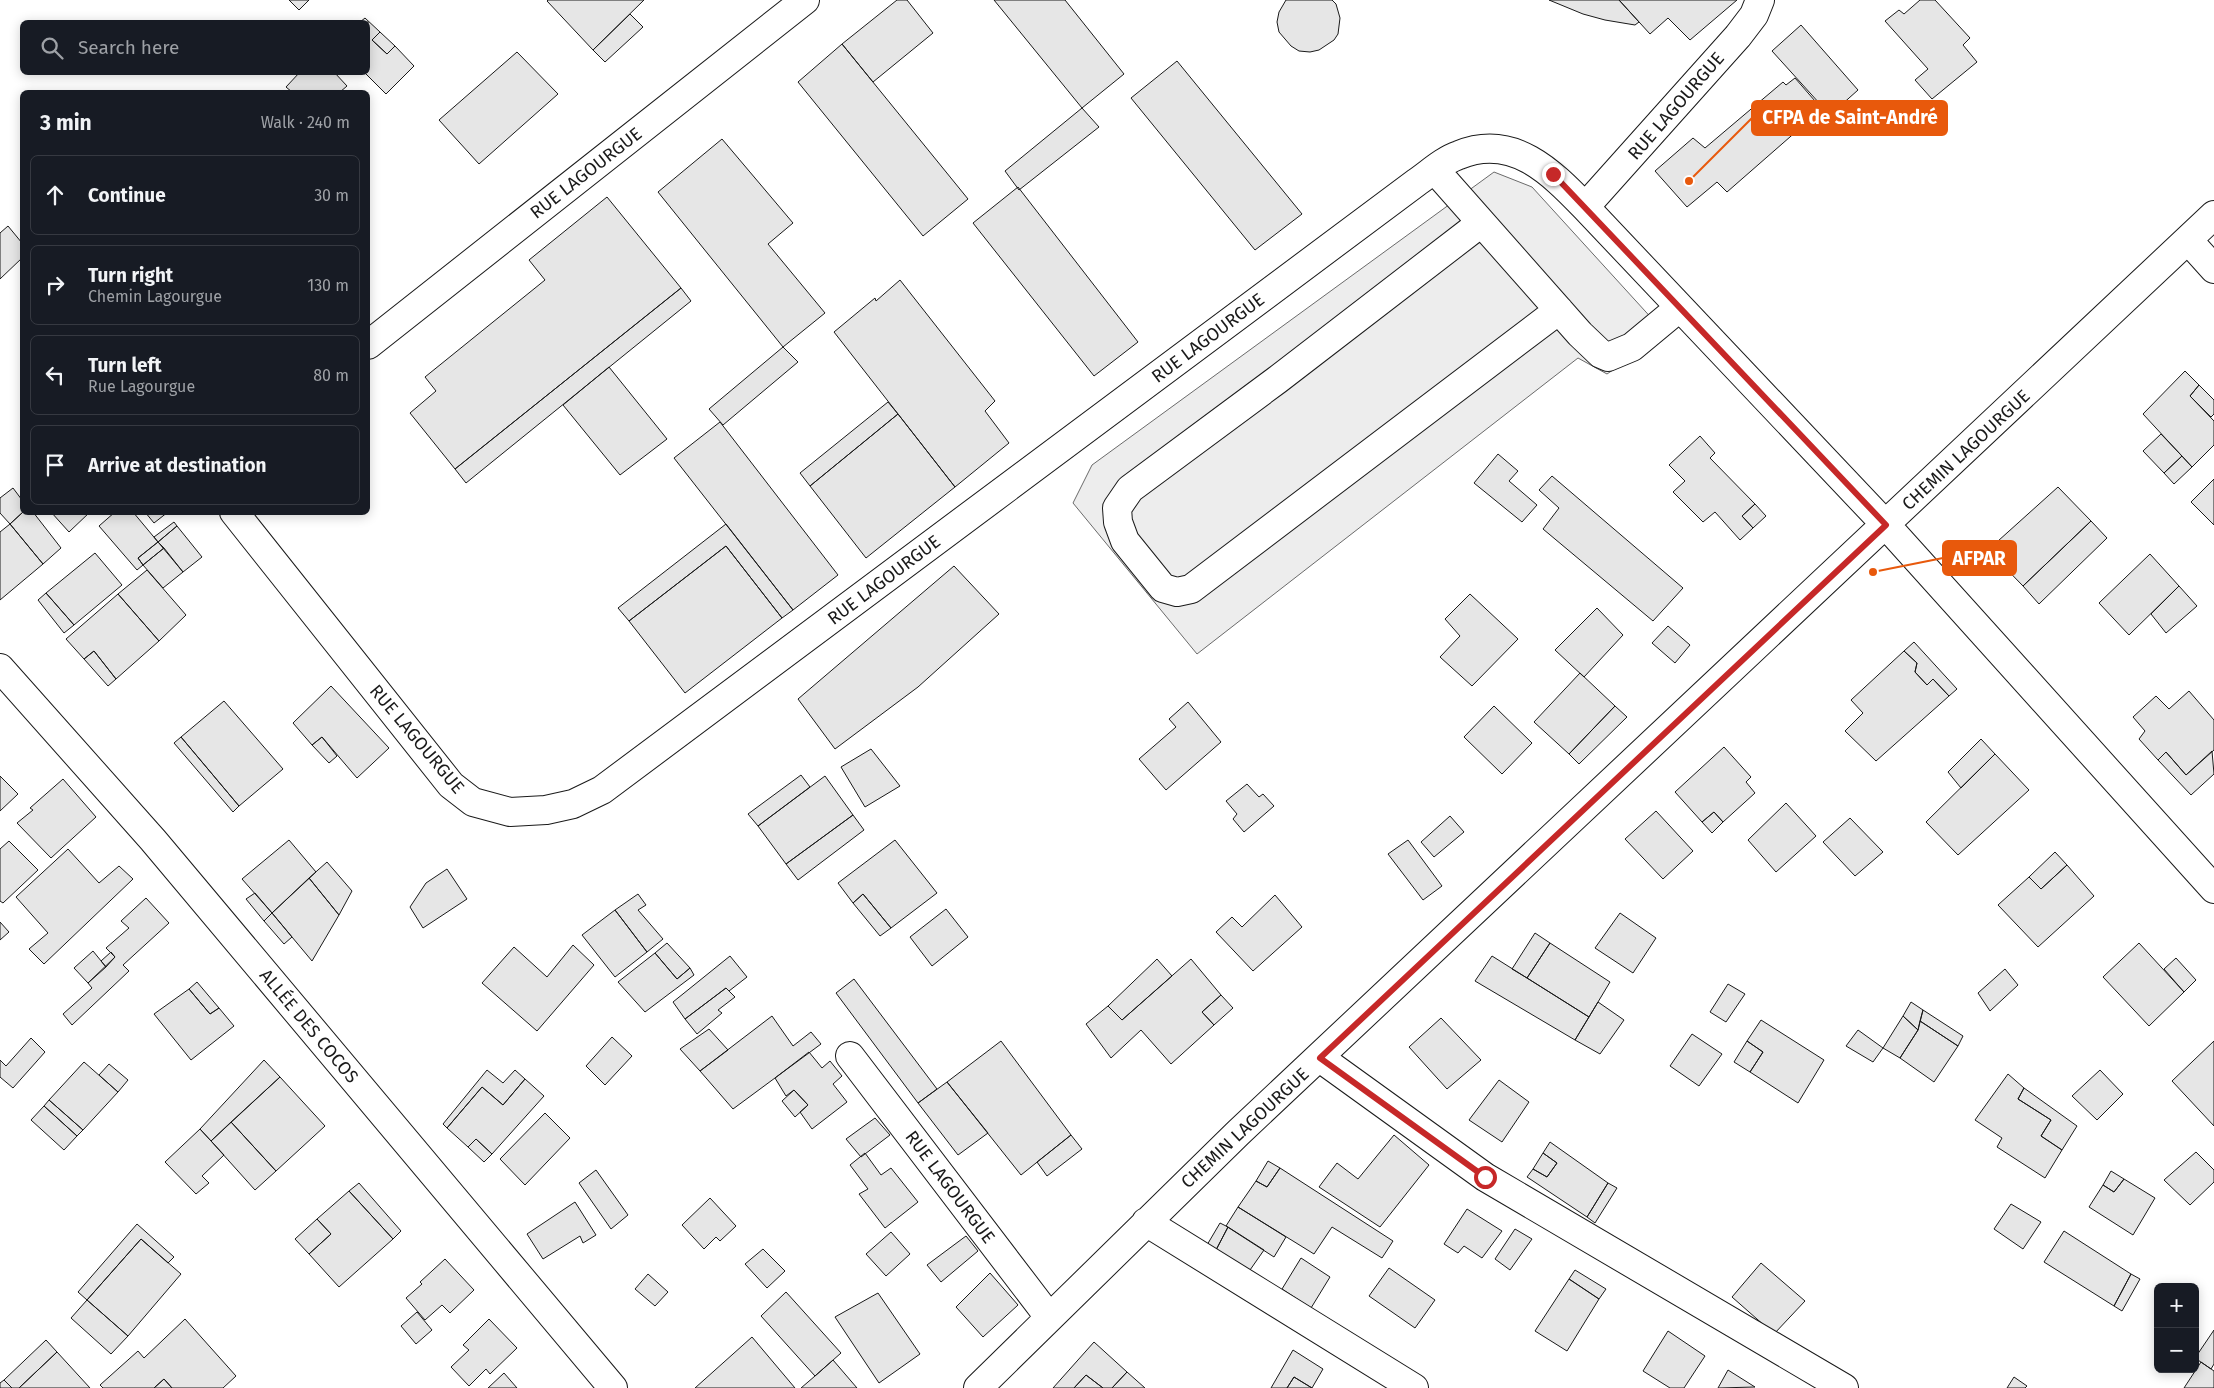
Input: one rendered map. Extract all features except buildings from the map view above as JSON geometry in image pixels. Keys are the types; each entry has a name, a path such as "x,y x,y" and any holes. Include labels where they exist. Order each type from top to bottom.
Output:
{"street":[{"name":"RUE LAGOURGUE","path":"370,344 805,0"},
{"name":"RUE LAGOURGUE","path":"1585,206 1738,36 1754,15 1760,0"},
{"name":"RUE LAGOURGUE","path":"236,515 451,785 473,802 510,812 546,810 574,804 602,790 1435,170 1459,155 1485,149 1512,151 1534,161 1553,174 1585,206 1679,308 1886,525 2209,874"},
{"path":"1435,170 1559,310 1601,354 1608,357 1632,347 1679,308"},
{"name":"CHEMIN LAGOURGUE","path":"978,1388 1146,1222 2214,215"},
{"path":"1481,223 1277,380 1130,489 1117,508 1118,522 1125,541 1162,588 1178,592 1191,589 1559,310"},
{"path":"2188,240 2214,268"},
{"name":"ALLÉE DES COCOS","path":"0,668 152,840 613,1388"},
{"name":"RUE LAGOURGUE","path":"850,1056 1050,1317"},
{"path":"1320,1058 1485,1177 1844,1388"},
{"path":"1146,1222 1414,1388"}],"shaded area":[{"path":"1494,172 1532,187 1666,334 1607,374 1578,358 1197,654 1073,503 1092,465"}],"place":[{"name":"CFPA de Saint-André","path":"1689,181"},
{"name":"AFPAR","path":"1873,572"}],"route":[{"path":"1485,1177 1320,1058 1886,525 1553,174"}]}
